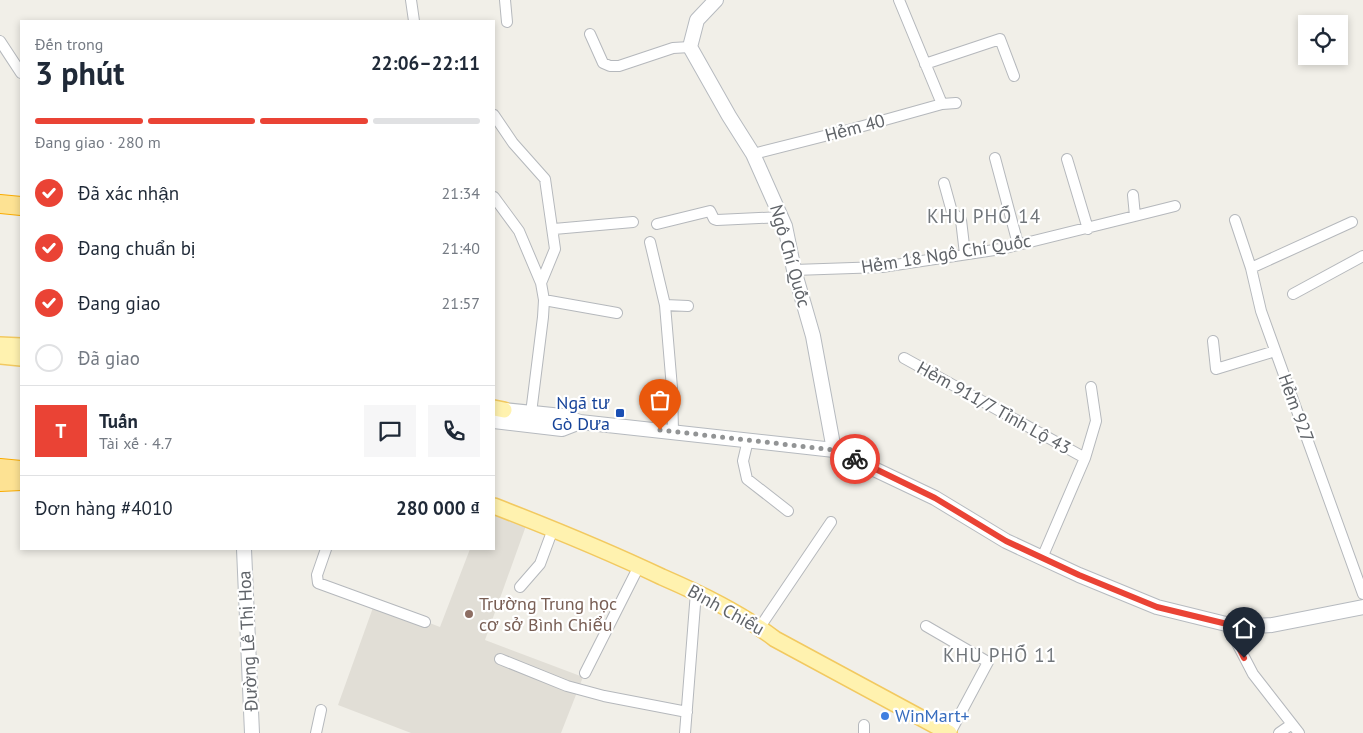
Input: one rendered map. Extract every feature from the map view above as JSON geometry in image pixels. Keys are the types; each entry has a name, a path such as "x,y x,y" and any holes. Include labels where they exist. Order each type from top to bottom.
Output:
{"highway":[{"path":"0,193 20,195"},
{"path":"0,204 20,206"},
{"path":"0,468 20,470"},
{"path":"0,482 20,481"}],"main road":[{"path":"690,47 697,20 716,0"},
{"name":"Ngô Chí Quốc","path":"690,47 753,154 781,217 813,336 834,450"},
{"path":"0,344 20,346"},
{"path":"0,356 20,358"},
{"path":"495,417 531,413 562,416 580,422 834,450 935,498 1006,541 1042,558 1157,607 1240,627 1272,625 1363,607"},
{"path":"495,417 562,428 580,422"},
{"name":"Bình Chiểu","path":"495,506 553,529 696,592 760,627 775,639 949,733"},
{"name":"Đường Lê Thị Hoa","path":"244,550 252,733"}],"street":[{"path":"411,0 414,20"},
{"path":"505,0 507,22"},
{"path":"899,0 942,104"},
{"path":"590,34 603,63 610,66 619,66 673,48 690,47"},
{"path":"926,64 1000,39 1014,76"},
{"path":"0,41 20,71"},
{"name":"Hẻm 40","path":"753,154 942,104 956,103"},
{"path":"495,116 514,143 545,180 556,250 541,283"},
{"path":"995,158 1018,244"},
{"path":"1068,159 1088,228"},
{"path":"944,183 952,212 961,220 965,254"},
{"path":"1133,196 1135,216"},
{"path":"495,197 519,231 541,283 544,300 531,413"},
{"name":"Hẻm 18 Ngô Chí Quốc","path":"794,270 882,267 965,254 1018,244 1175,206"},
{"path":"656,224 710,211 715,220 781,217"},
{"name":"Hẻm 927","path":"1236,220 1251,268 1261,311 1363,594"},
{"path":"554,229 633,222"},
{"path":"1251,268 1352,222"},
{"path":"650,242 664,305 670,361 673,431"},
{"path":"1293,294 1363,256"},
{"path":"544,300 617,313"},
{"path":"664,305 688,306"},
{"path":"1213,341 1216,369 1275,350"},
{"name":"Hẻm 911/7 Tỉnh Lộ 43","path":"904,358 1085,458"},
{"path":"1042,558 1085,458 1096,421 1091,386"},
{"path":"748,440 743,461 747,479 788,511"},
{"path":"760,627 831,522"},
{"path":"520,587 540,564 553,529"},
{"path":"326,550 317,575 318,582 425,622"},
{"path":"585,673 639,566"},
{"path":"685,733 696,592"},
{"path":"1227,624 1252,674 1299,733"},
{"path":"926,626 988,662 949,733"},
{"path":"500,659 567,686 604,696 687,712"},
{"path":"316,733 321,710"},
{"path":"1279,733 1292,724"}],"shaded area":[{"name":"Trường Trung học cơ sở Bình Chiểu","path":"495,508 527,523 485,640 583,677 561,733 411,733 338,705 375,602 440,627 470,550 495,550"}],"way so far":[{"path":"660,430 834,450 855,459"}],"place":[{"name":"Ngã tư Gò Dưa","path":"620,413"},
{"name":"Trường Trung học cơ sở Bình Chiểu","path":"469,614"},
{"name":"WinMart+","path":"885,716"}],"district":[{"name":"KHU PHỐ 14","path":"984,216"},
{"name":"KHU PHỐ 11","path":"1000,655"}],"route":[{"path":"855,459 935,498 1006,541 1079,575 1157,607 1227,624 1244,658"}]}
